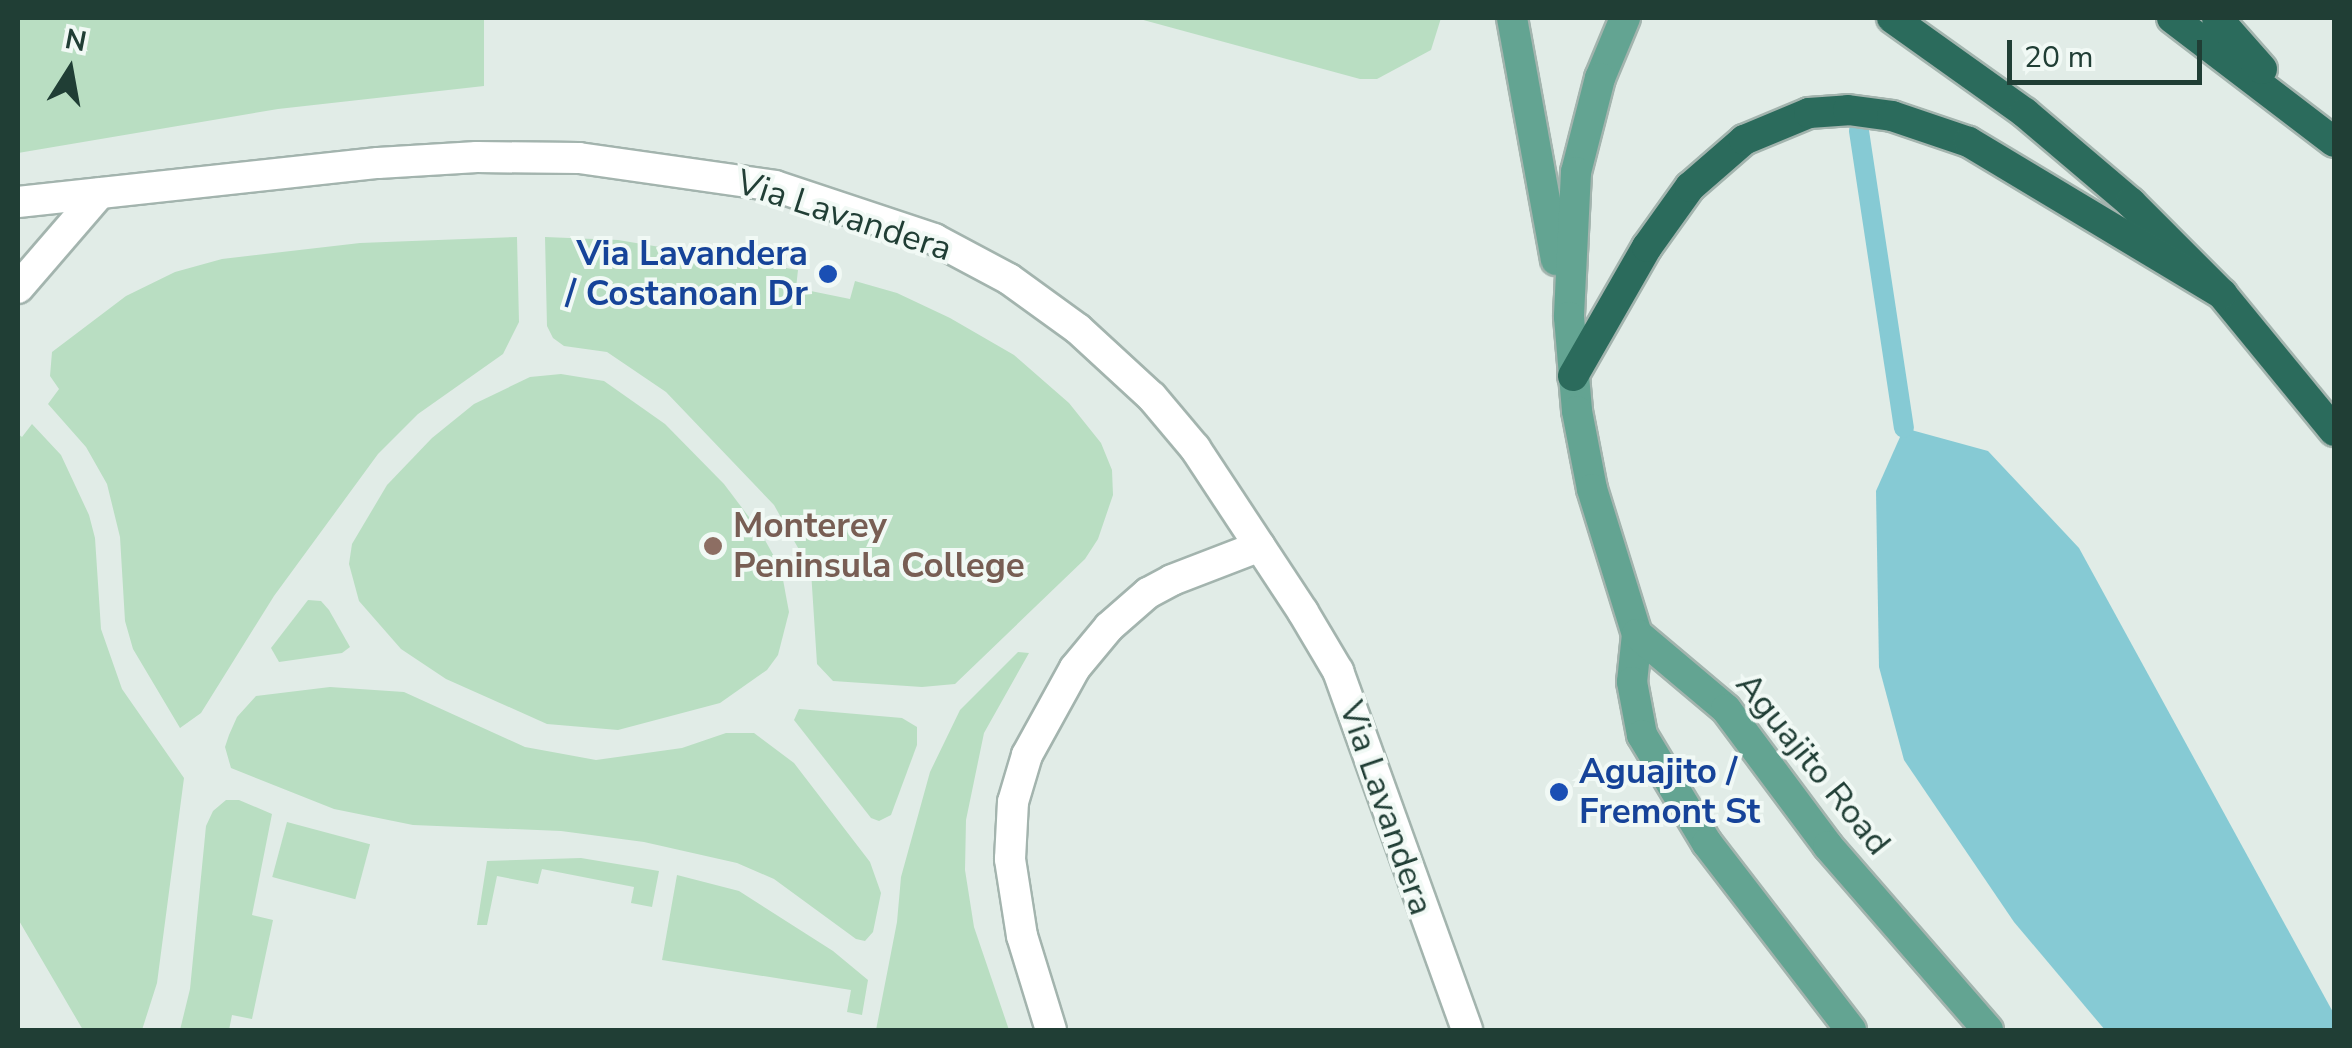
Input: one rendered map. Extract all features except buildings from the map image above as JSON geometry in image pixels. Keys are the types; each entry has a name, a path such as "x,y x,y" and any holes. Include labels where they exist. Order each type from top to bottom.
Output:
{"highway":[{"path":"1892,18 2078,156 2222,294 2334,431"},
{"path":"2172,18 2334,142"},
{"path":"2217,18 2306,121"},
{"path":"1573,376 1647,247 1690,188 1744,140 1809,113 1848,110 1892,116 1969,142 2222,294"}],"main road":[{"path":"1512,18 1544,173 1592,488 1637,634 1632,682 1642,735 1707,843 1851,1030"},
{"path":"1573,376 1568,267 1576,172 1600,78 1625,18"},
{"name":"Aguajito Road","path":"1637,634 1726,709 1828,846 1983,1029"}],"street":[{"name":"Via Lavandera","path":"18,202 378,163 536,156 673,168 775,186 934,239 1009,279 1078,330 1152,396 1195,448 1338,671 1467,1030"},
{"path":"18,288 100,193"},
{"path":"1051,1030 1022,936 1010,859 1014,802 1027,755 1066,682 1109,627 1148,593 1172,580 1260,546"}],"green space":[{"path":"18,18 484,18 484,86 278,109 18,153"},
{"path":"1136,18 1441,18 1431,50 1377,79 1360,79"},
{"path":"517,237 519,322 503,354 418,414 378,454 274,596 201,713 180,728 133,649 125,621 120,537 107,484 86,447 48,404 59,389 50,376 52,352 126,296 175,272 222,259 360,243"},
{"path":"545,237 618,240 798,270 796,288 850,299 855,281 897,293 950,318 1014,355 1069,403 1101,443 1112,470 1113,495 1098,539 1085,559 955,684 922,687 833,681 817,664 811,571 774,505 666,392 607,352 564,346 553,338 547,326"},
{"path":"561,374 604,381 665,424 724,484 761,533 781,569 789,612 778,655 767,670 720,703 618,730 547,724 446,679 401,649 359,601 349,564 352,544 387,485 432,438 474,404 530,377"},
{"path":"32,424 61,455 89,515 95,538 101,629 122,689 184,778 157,983 142,1030 83,1030 18,919 18,434 22,437"},
{"path":"308,600 321,601 350,647 342,653 279,662 271,648"},
{"path":"1018,652 1029,653 984,733 966,820 965,870 974,927 1009,1030 876,1030 897,922 901,877 930,772 960,710"},
{"path":"330,687 404,692 525,747 596,760 682,748 726,733 754,733 794,763 870,862 881,893 873,932 865,941 856,939 774,879 737,863 644,842 561,831 413,825 334,809 231,768 225,747 229,735 237,717 256,696"},
{"path":"799,709 902,718 917,727 917,745 891,815 879,821 871,818 794,720"},
{"path":"226,800 239,800 272,814 252,915 273,920 252,1019 232,1015 229,1030 180,1030 190,989 206,826 213,811"},
{"path":"287,822 370,844 355,899 272,877"},
{"path":"581,858 659,871 652,907 631,903 634,887 542,869 538,884 497,876 487,925 477,925 487,861"},
{"path":"677,875 739,891 833,951 868,980 862,1015 847,1012 851,990 662,960"}],"water":[{"path":"1904,428 1988,451 2079,548 2334,1014 2334,1030 2105,1030 2014,922 1904,760 1879,667 1876,491"}],"waterway":[{"path":"1859,131 1904,428"}],"place":[{"name":"Via Lavandera / Costanoan Dr","path":"828,274"},
{"name":"Monterey Peninsula College","path":"713,546"},
{"name":"Aguajito / Fremont St","path":"1559,792"}]}
